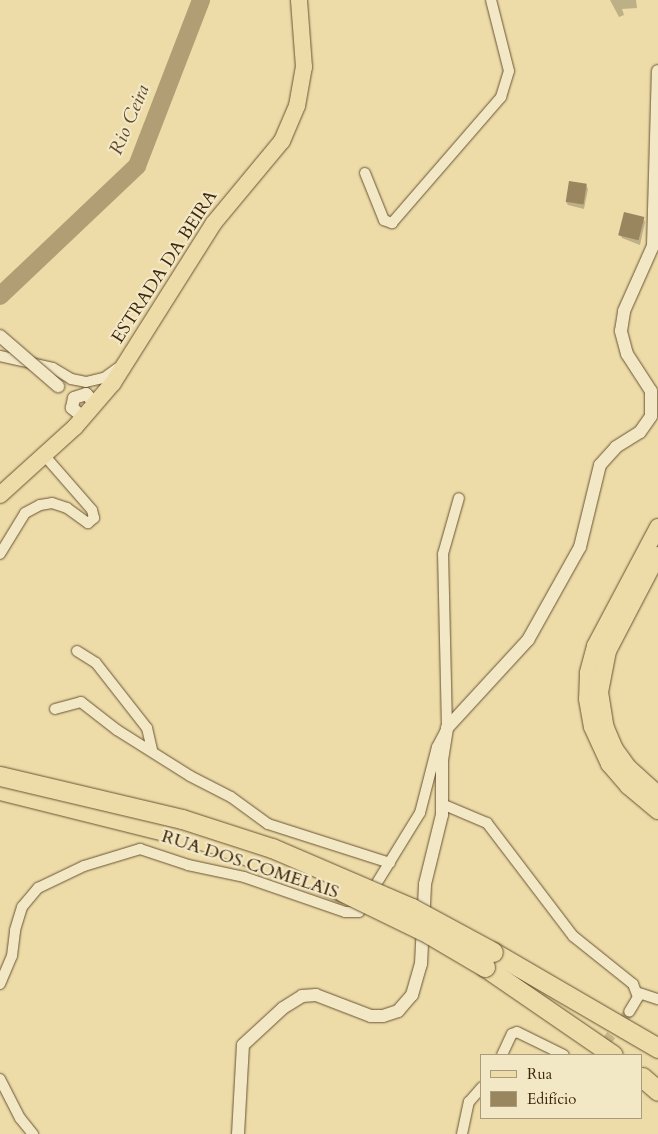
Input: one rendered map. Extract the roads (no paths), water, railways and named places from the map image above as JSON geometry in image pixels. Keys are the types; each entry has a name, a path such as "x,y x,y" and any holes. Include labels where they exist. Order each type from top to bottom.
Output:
{"highway":[{"path":"0,776 182,819 272,848 412,908 489,960 612,1054"},
{"path":"0,790 142,824 279,866 381,910 489,960 598,1014 658,1048"},
{"path":"643,1078 658,1091"}],"main road":[{"name":"ESTRADA DA BEIRA","path":"0,495 44,455 81,407 113,383 213,224 267,161 290,126 298,106 304,67 299,0"},
{"path":"658,527 595,646 588,672 587,698 592,727 609,764 628,786 658,811"},
{"path":"658,555 608,651 600,692 606,728 615,749 629,768 658,794"}],"street":[{"path":"365,173 384,220 392,223 501,96 509,71 491,0"},
{"path":"447,728 533,631 580,547 596,473 616,447 647,424 653,408 651,391 627,354 621,331 626,305 653,246 657,188 658,71"},
{"path":"0,336 81,407"},
{"path":"0,356 53,368 71,378 86,382 111,375 133,353"},
{"path":"0,554 26,513 40,505 52,503 67,508 88,523 95,516 44,455"},
{"path":"238,1134 243,1045 283,1008 302,996 316,995 371,1016 383,1016 398,1011 412,995 421,964 424,895 439,834 442,804 442,760 447,728 443,554 459,498"},
{"path":"77,651 96,663 147,728 152,750"},
{"path":"55,709 81,702 117,730 152,750 190,776 231,797 268,824 390,863"},
{"name":"RUA DOS COMELAIS","path":"0,984 12,956 14,930 22,907 38,888 58,877 111,856 140,849 149,850 179,863 244,878 352,914 363,908 420,813 437,747 447,728"},
{"path":"442,804 487,823 573,936 626,977 639,993 658,999"},
{"path":"629,1012 639,993"},
{"path":"502,1054 512,1034 519,1032 562,1054"},
{"path":"0,1079 20,1118 33,1134"},
{"path":"462,1134 470,1102 480,1090"}],"waterway":[{"name":"Rio Ceira","path":"0,296 137,166 201,0"}],"tunnel":[{"path":"597,1054 629,1012"}]}
